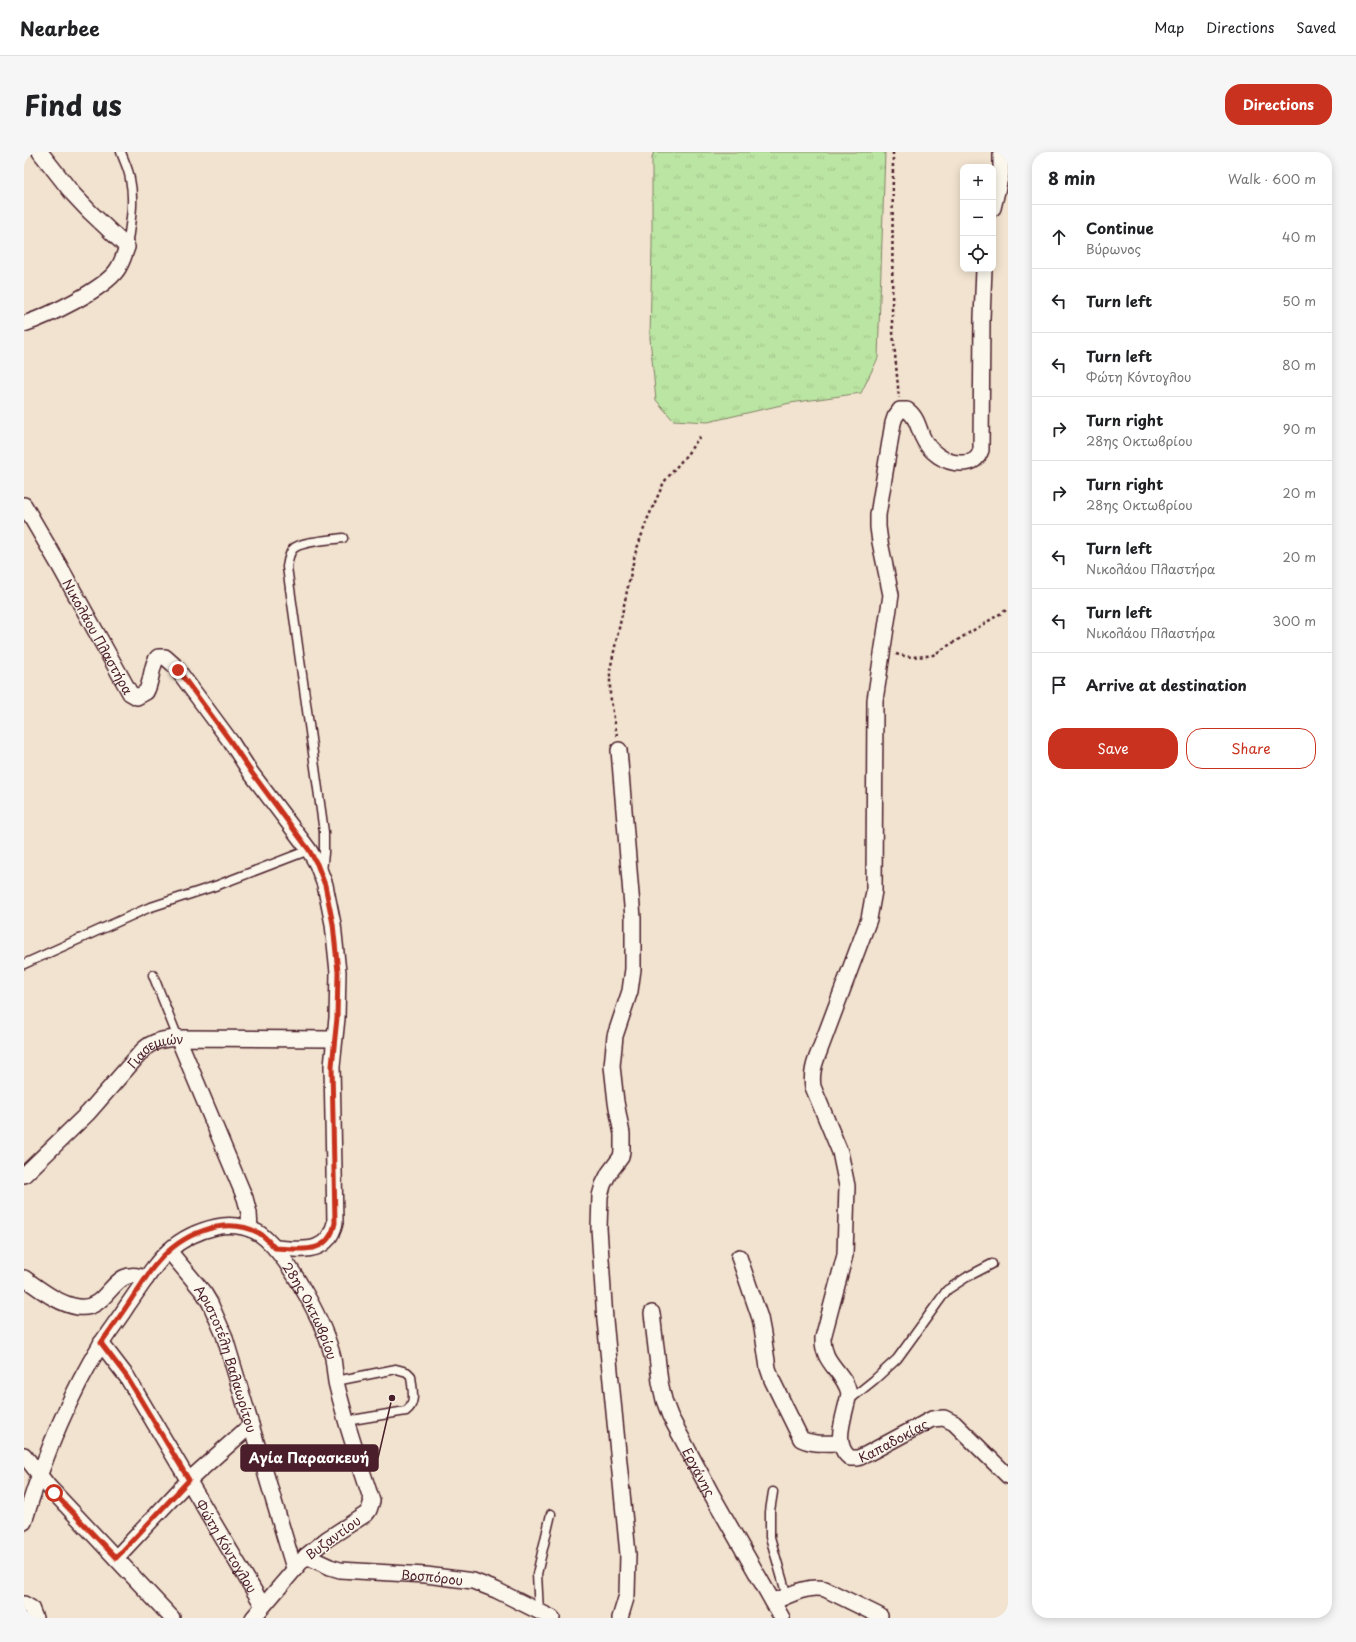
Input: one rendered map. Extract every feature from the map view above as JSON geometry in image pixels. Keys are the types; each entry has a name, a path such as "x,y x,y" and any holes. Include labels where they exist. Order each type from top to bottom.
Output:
{"street":[{"path":"24,324 42,318 64,307 99,286 116,271 127,247 77,198 40,152"},
{"path":"995,200 1001,174 1001,152"},
{"path":"900,410 907,410 914,416 922,437 928,447 942,458 953,463 963,464 972,462 978,458 981,450 984,272"},
{"name":"Καπαδοκίας","path":"900,410 894,417 892,423 878,515 880,542 891,595 884,650 875,700 874,891 869,919 815,1063 811,1078 813,1087 840,1152 845,1168 847,1186 844,1255 822,1345 826,1357 847,1386 849,1393 840,1443 846,1456 850,1458 858,1458 897,1439 932,1419 944,1418 954,1423 1008,1476"},
{"name":"Νικολάου Πλαστήρα","path":"24,505 130,692 137,697 146,692 151,681 155,660 160,657 168,659 177,668 309,850 321,874 330,903 336,954 338,996 332,1066 335,1226 329,1238 317,1248 275,1248"},
{"path":"619,750 633,918 633,969 630,991 615,1036 612,1066 616,1102 622,1134 622,1152 603,1185 600,1196 599,1228 605,1320 628,1554 627,1595 620,1618"},
{"path":"178,1038 245,1198 249,1213 250,1229"},
{"name":"Γιασεμιών","path":"24,1174 88,1113 146,1047 158,1041 178,1038 334,1039"},
{"name":"28ης Οκτωβρίου","path":"24,1522 39,1475 70,1401 101,1343 156,1263 185,1239 208,1229 230,1225 250,1229 263,1236 275,1248 296,1278 320,1322 333,1358 336,1381 346,1421"},
{"name":"Αριστοτέλη Βαλαωρίτου","path":"169,1251 204,1293 210,1303 224,1336 294,1568"},
{"path":"739,1257 760,1318 764,1334 768,1368 772,1380 801,1439 814,1444 840,1443"},
{"path":"24,1278 64,1303 79,1307 89,1306 96,1302 107,1294 122,1277 131,1275 141,1276 146,1279"},
{"name":"Εργάνης","path":"652,1313 660,1382 664,1400 670,1416 712,1495 782,1618"},
{"name":"Φώτη Κόντογλου","path":"101,1343 127,1377 263,1606"},
{"name":"Βυζαντίου","path":"253,1618 294,1568 306,1556 327,1539 366,1514 371,1506 372,1501 346,1421"},
{"path":"116,1558 189,1480 250,1424"},
{"path":"24,1455 39,1475 172,1618"},
{"name":"Βοσπόρου","path":"306,1556 340,1570 426,1575 473,1581 496,1590 543,1616"},
{"path":"773,1602 802,1589 816,1587 880,1616"},
{"path":"24,1604 31,1608 35,1618"}],"lane":[{"path":"121,152 130,178 132,192 132,209 127,247"},
{"path":"321,874 324,853 324,832 288,567 289,556 293,549 301,544 343,538"},
{"path":"24,964 148,908 218,885 309,850"},
{"path":"153,975 178,1038"},
{"path":"848,1401 897,1359 947,1290 956,1283 992,1264"},
{"path":"336,1381 396,1369 407,1372 411,1376 413,1401 410,1408 406,1411 346,1421"},
{"path":"773,1492 770,1511 770,1537 787,1596"},
{"path":"543,1616 537,1574 551,1514"}],"path":[{"path":"894,152 892,321 900,410"},
{"path":"619,750 610,694 610,670 635,554 647,520 664,482 701,435"},
{"path":"884,650 905,657 919,658 933,654 1008,609"}],"green space":[{"path":"654,152 885,152 878,358 861,393 790,403 708,422 673,420 656,400 650,338 652,157"}],"place":[{"name":"Αγία Παρασκευή","path":"392,1398"}],"route":[{"path":"54,1493 116,1558 189,1480 127,1377 115,1359 101,1343 156,1263 176,1244 197,1233 220,1226 230,1225 250,1229 267,1239 275,1248 301,1249 313,1249 320,1246 327,1240 335,1226 332,1066 337,1018 338,972 330,903 325,885 317,864 309,850 271,800 231,742 178,670"}]}
